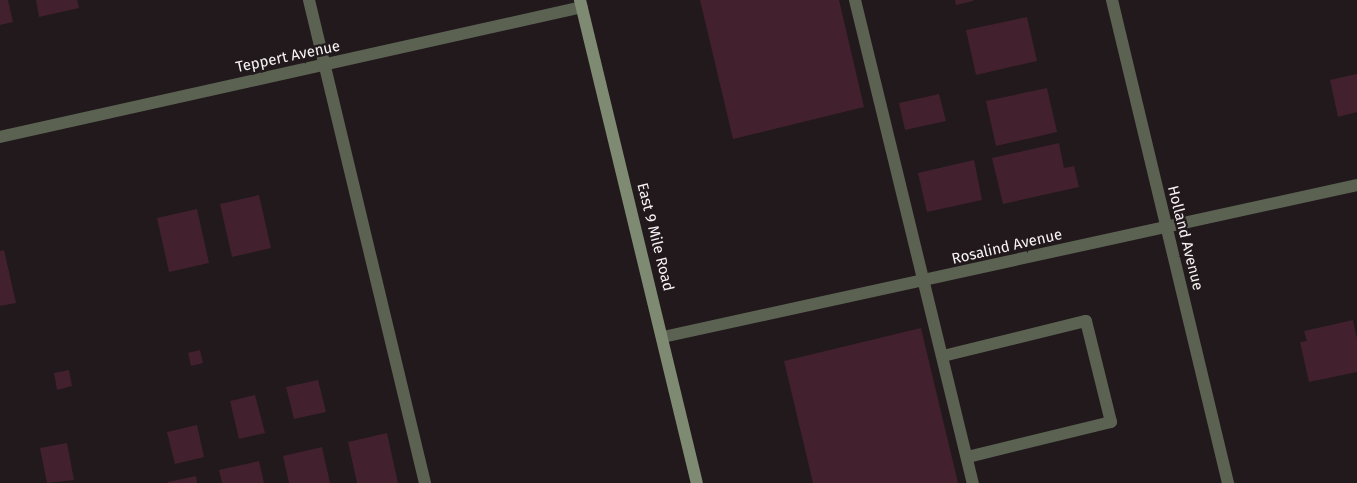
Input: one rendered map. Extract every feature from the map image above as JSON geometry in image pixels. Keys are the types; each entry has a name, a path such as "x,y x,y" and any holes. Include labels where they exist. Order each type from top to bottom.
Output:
{"main road":[{"name":"East 9 Mile Road","path":"581,4 697,483"}],"street":[{"path":"309,0 425,483"},
{"path":"855,0 973,483"},
{"name":"Holland Avenue","path":"1112,0 1228,483"},
{"name":"Teppert Avenue","path":"0,137 325,65 581,4"},
{"name":"Rosalind Avenue","path":"663,337 925,282 1357,185"},
{"path":"943,356 1086,321 1111,422 967,457"}],"building":[{"path":"0,0 8,0 13,22 0,25"},
{"path":"36,0 77,0 79,8 39,17"},
{"path":"700,0 839,0 864,107 733,139"},
{"path":"955,0 973,0 973,1 956,5"},
{"path":"1027,17 1037,61 976,75 966,30"},
{"path":"1357,74 1357,112 1338,117 1330,80"},
{"path":"1047,88 1057,132 996,146 986,101"},
{"path":"939,94 946,121 905,130 899,103"},
{"path":"1059,143 1064,168 1074,166 1079,187 1003,204 992,158"},
{"path":"974,160 982,200 927,212 918,173"},
{"path":"259,195 271,248 232,257 220,204"},
{"path":"197,209 209,263 169,272 157,218"},
{"path":"4,250 16,303 0,306 0,251"},
{"path":"1353,320 1357,339 1357,372 1309,382 1300,342 1307,341 1304,331"},
{"path":"921,328 958,483 813,483 784,361"},
{"path":"200,350 203,363 191,366 188,353"},
{"path":"69,370 72,386 57,390 54,373"},
{"path":"318,380 326,412 294,419 286,387"},
{"path":"255,395 265,433 239,439 230,401"},
{"path":"197,425 204,457 175,464 167,432"},
{"path":"387,433 398,483 357,483 348,442"},
{"path":"67,443 74,480 47,483 40,448"},
{"path":"322,447 330,483 289,483 283,456"},
{"path":"259,461 264,483 222,483 219,470"},
{"path":"196,476 197,483 168,483 168,482"}]}
